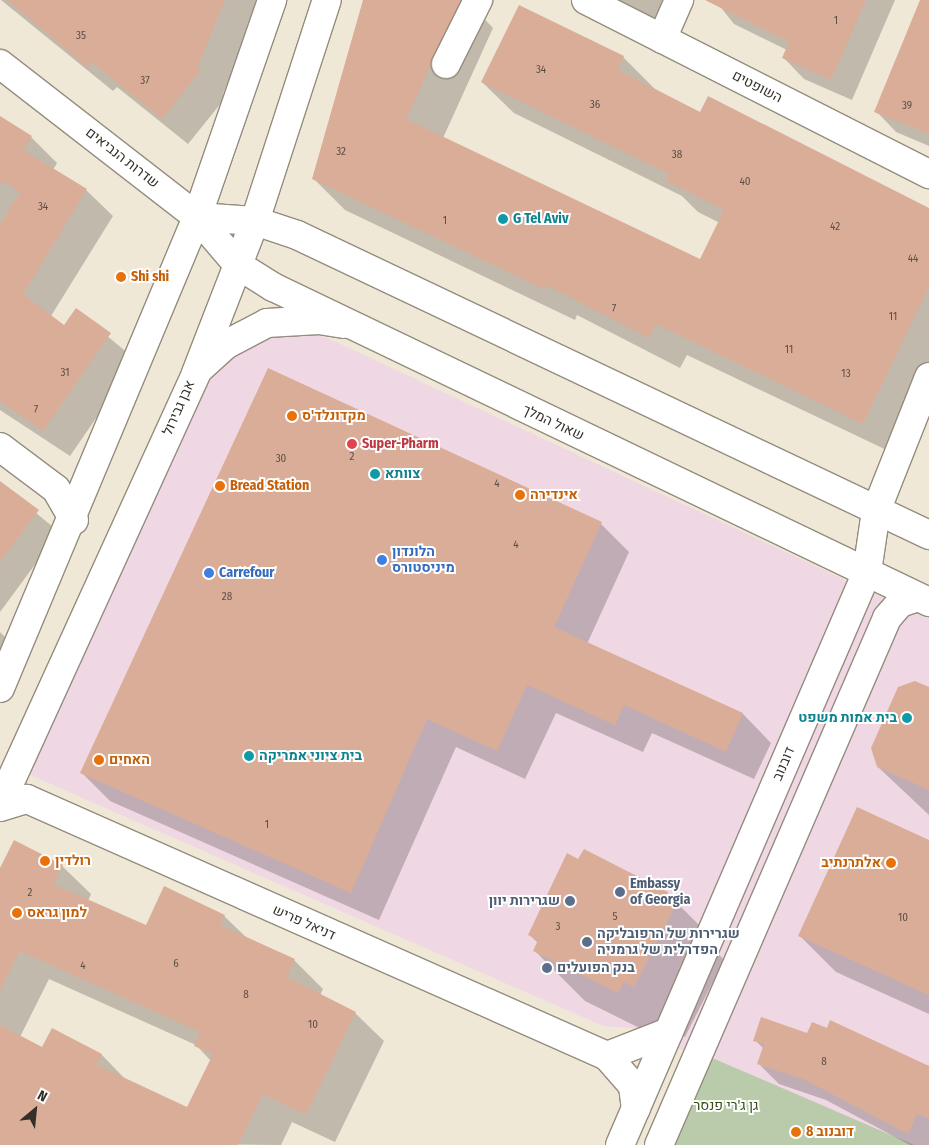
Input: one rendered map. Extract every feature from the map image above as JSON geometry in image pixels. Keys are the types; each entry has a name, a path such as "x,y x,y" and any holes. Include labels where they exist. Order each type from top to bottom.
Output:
{"street":[{"path":"0,688 74,520 197,217 272,0"},
{"name":"אבן גבירול","path":"0,806 196,373 255,221 327,0"},
{"path":"446,64 478,0"},
{"name":"השופטים","path":"586,0 929,174"},
{"path":"662,39 679,0"},
{"name":"שדרות הנביאים","path":"0,64 197,217"},
{"path":"197,217 255,221 298,235 929,535"},
{"name":"שאול המלך","path":"197,217 238,265 344,324 923,600"},
{"path":"196,373 227,344 267,323 319,320 344,324"},
{"name":"דובנוב","path":"620,1145 866,572 876,511 929,377"},
{"path":"0,447 56,489 74,520"},
{"path":"659,1145 887,618 900,604 923,600"},
{"name":"דניאל פריש","path":"0,806 27,799 607,1056 633,1086 636,1110"},
{"path":"607,1056 669,1032"}],"shaded area":[{"path":"317,333 929,619 929,1145 661,1145 700,1058 632,1028 603,1026 28,774 215,369 258,339"}],"green space":[{"name":"גן ג'רי פנסר","path":"705,1055 759,1078 914,1145 668,1145"}],"building":[{"path":"7,0 225,0 197,68 201,70 162,119 91,62 87,67"},
{"path":"363,0 461,0 406,119 700,259 724,210 665,180 669,174 481,82 519,5 624,56 618,70 700,112 708,96 929,208 929,287 863,424 656,324 649,338 546,285 544,289 312,179"},
{"path":"705,0 866,0 831,80 782,58 789,42"},
{"path":"920,0 929,0 929,134 874,112"},
{"path":"0,116 32,136 23,150 87,189 23,294 64,325 76,308 111,333 43,431 0,401 0,224 20,192 3,181 0,185"},
{"path":"268,368 602,522 554,627 743,713 726,752 624,705 615,725 527,685 497,751 427,719 351,893 80,773"},
{"path":"0,481 39,510 0,562"},
{"name":"בית אמות משפט","path":"915,681 929,687 929,790 877,767 871,748 898,687"},
{"path":"857,807 929,840 929,995 798,936"},
{"path":"14,840 63,865 53,884 146,925 164,886 225,915 220,925 295,959 287,977 356,1012 306,1115 263,1094 238,1145 0,1145 0,1025 42,1047 52,1028 102,1054 97,1065 187,1107 213,1054 194,1046 200,1032 20,951 0,991 0,868"},
{"path":"584,849 668,892 664,902 674,908 634,987 624,982 618,993 533,951 538,940 528,935 567,853 578,859"},
{"path":"761,1017 807,1033 812,1022 827,1028 830,1020 929,1066 929,1119 917,1114 908,1134 805,1080 757,1064 764,1044 753,1041"}],"place":[{"name":"G Tel Aviv","path":"503,219"},
{"name":"Shi shi","path":"121,277"},
{"name":"מקדונלד'ס","path":"292,416"},
{"name":"Super-Pharm","path":"352,444"},
{"name":"צוותא","path":"375,474"},
{"name":"Bread Station","path":"220,486"},
{"name":"אינדירה","path":"520,495"},
{"name":"הלונדון מיניסטורס","path":"382,560"},
{"name":"Carrefour","path":"209,573"},
{"name":"בית אמות משפט","path":"907,718"},
{"name":"בית ציוני אמריקה","path":"249,756"},
{"name":"האחים","path":"99,760"},
{"name":"רולדין","path":"45,861"},
{"name":"אלתרנתיב","path":"891,863"},
{"name":"Embassy of Georgia","path":"620,892"},
{"name":"שגרירות יוון","path":"570,901"},
{"name":"למון גראס","path":"17,913"},
{"name":"שגרירות של הרפובליקה הפדרלית של גרמניה","path":"587,942"},
{"name":"בנק הפועלים","path":"547,968"},
{"name":"דובנוב 8","path":"796,1132"}]}
